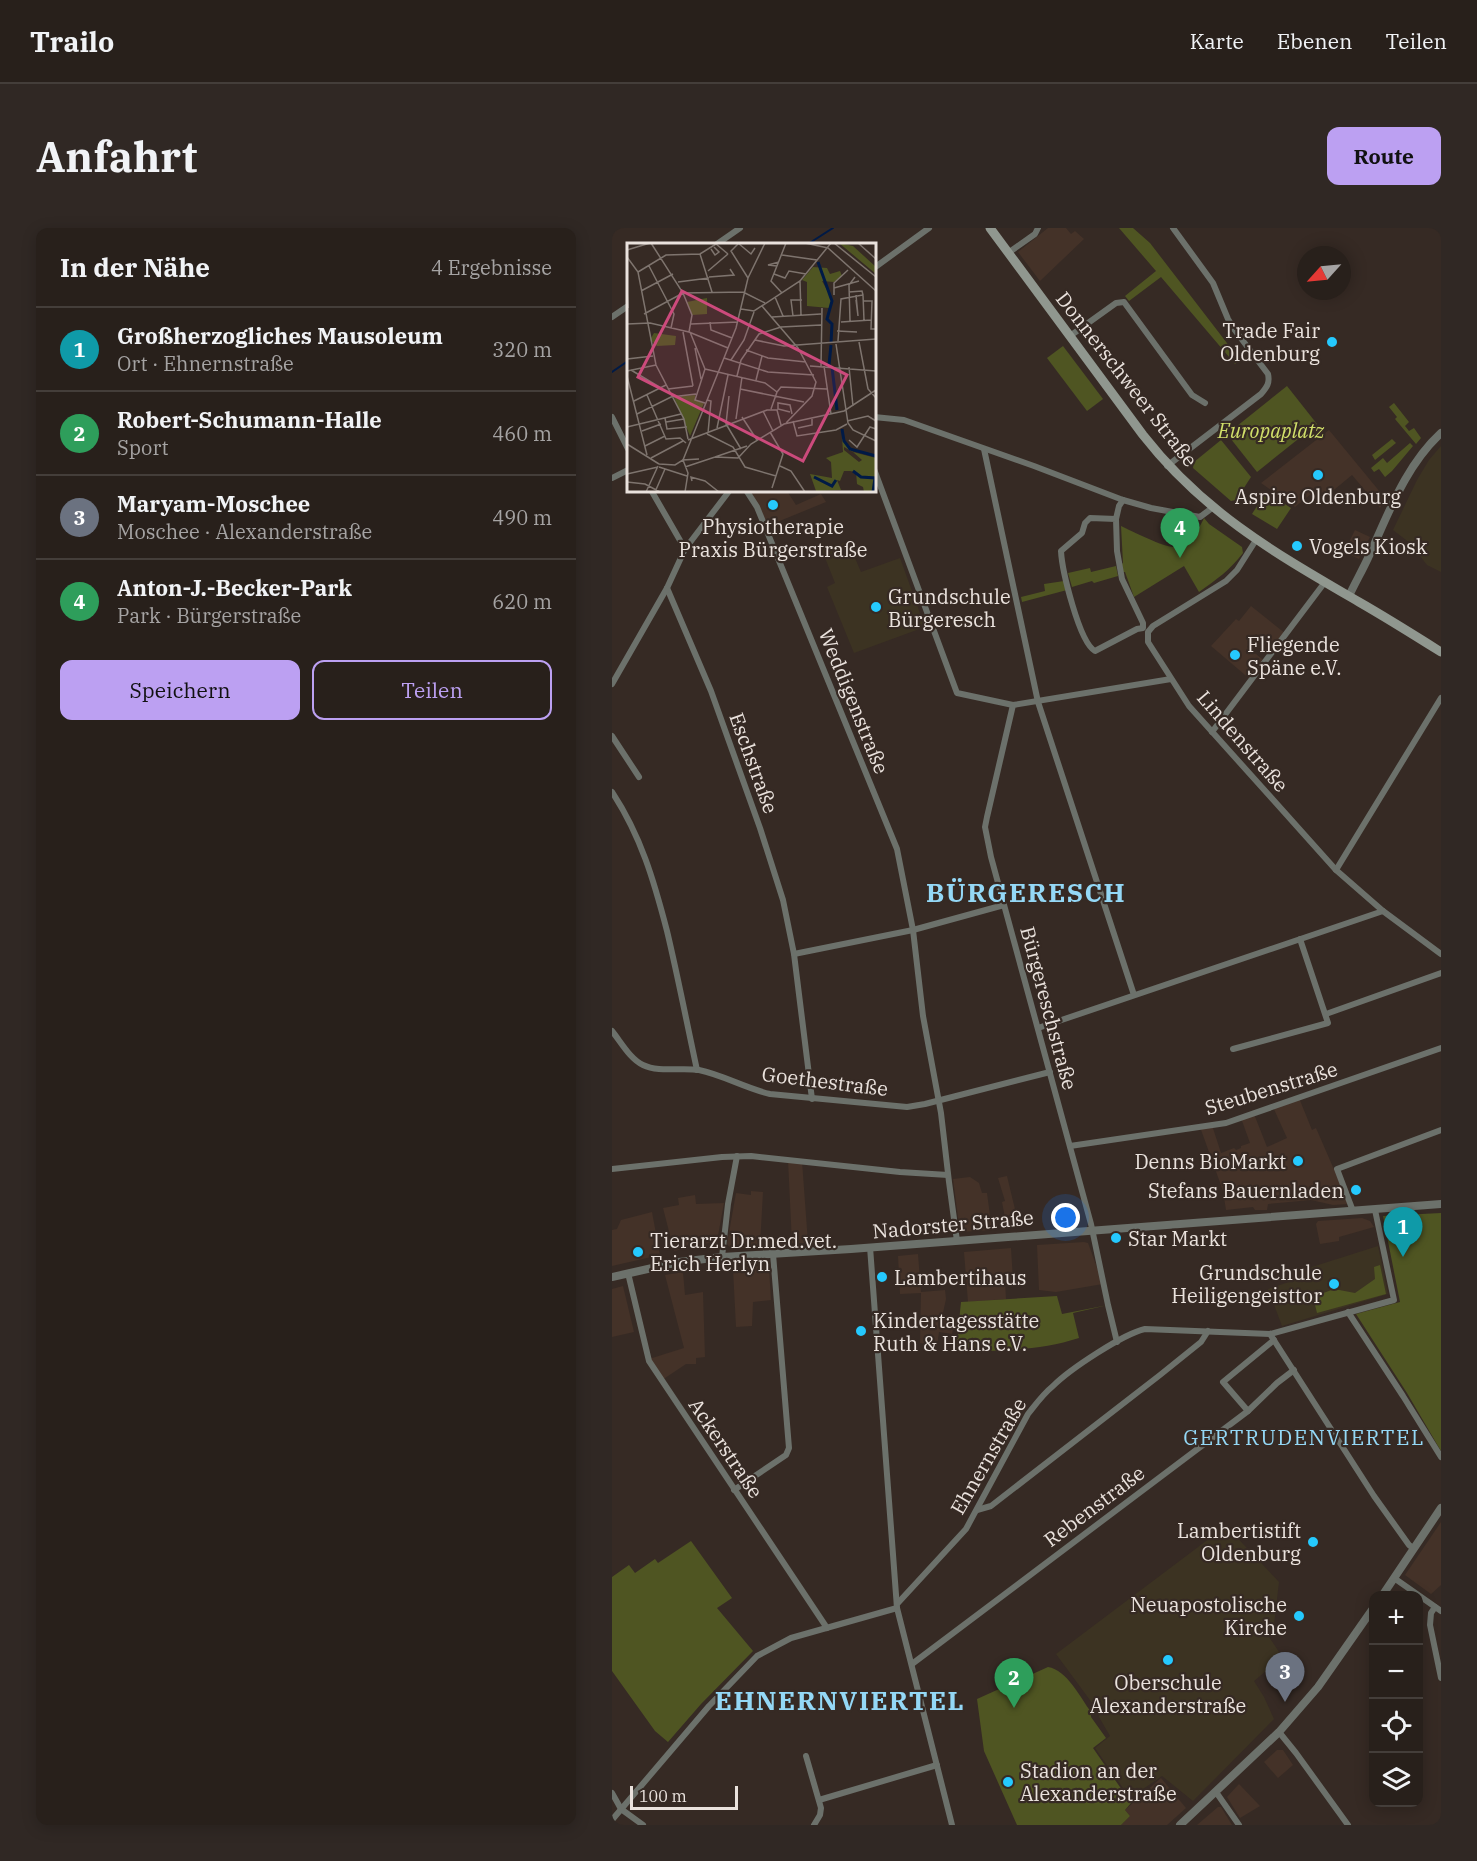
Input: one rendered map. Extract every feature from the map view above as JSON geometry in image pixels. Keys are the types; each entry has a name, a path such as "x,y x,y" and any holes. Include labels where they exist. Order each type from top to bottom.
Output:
{"main road":[{"name":"Donnerschweer Straße","path":"990,228 1167,466 1212,508 1256,540 1441,652"}],"street":[{"path":"718,243 740,228"},
{"path":"876,267 929,228"},
{"path":"1008,253 1035,234 1038,228"},
{"path":"1167,466 1261,394 1269,381 1268,374 1228,319 1213,283 1173,228"},
{"path":"1070,336 1116,303 1124,302 1192,395 1205,403"},
{"path":"612,317 627,307"},
{"path":"612,417 626,438"},
{"path":"876,417 904,420 1123,500 1151,508 1200,517 1212,508"},
{"path":"1349,596 1411,470 1441,433"},
{"path":"984,449 1038,702 1134,995"},
{"path":"612,478 627,470"},
{"path":"876,474 957,693 1013,705 1171,679"},
{"path":"652,492 685,549"},
{"path":"612,684 667,588 685,549 728,492"},
{"name":"Weddigenstraße","path":"747,492 757,507 897,849 913,930 923,1016 939,1101 957,1241"},
{"path":"1123,500 1116,519 1090,518 1085,523 1082,533 1061,550 1074,613 1086,641 1095,651 1137,630 1145,630 1153,626 1226,581 1237,570 1256,540"},
{"name":"Lindenstraße","path":"1116,519 1117,551 1122,579 1143,623 1148,642 1189,706 1336,870 1383,911 1441,954"},
{"path":"1212,732 1325,582"},
{"name":"Eschstraße","path":"667,588 711,691 783,900 794,954 812,1099"},
{"path":"1336,870 1441,698"},
{"name":"Bürgereschstraße","path":"1013,705 986,827 991,857 1093,1230 1117,1342"},
{"path":"612,736 639,777"},
{"path":"612,792 632,825 648,863 676,969 697,1070"},
{"path":"794,954 913,930 1004,905"},
{"path":"1038,1028 1383,911"},
{"path":"1233,1049 1328,1023 1300,939"},
{"path":"1326,1014 1441,973"},
{"name":"Goethestraße","path":"612,1030 641,1064 656,1069 697,1070 724,1077 755,1091 812,1099 907,1107 1050,1072"},
{"name":"Steubenstraße","path":"1070,1146 1226,1123 1441,1048"},
{"path":"1353,1211 1337,1169 1441,1130"},
{"path":"722,1257 737,1156"},
{"path":"612,1169 737,1156 948,1175"},
{"name":"Nadorster Straße","path":"612,1277 679,1262 722,1257 870,1248 1441,1204"},
{"name":"Ehnernstraße","path":"897,1606 966,1530 993,1476 1028,1414 1039,1400 1054,1385 1117,1342 1145,1329 1208,1330 1272,1337 1348,1312 1394,1300 1375,1210"},
{"path":"870,1248 897,1606 952,1825"},
{"path":"734,1490 786,1455 789,1448 773,1254"},
{"name":"Ackerstraße","path":"628,1272 649,1361 827,1628"},
{"path":"1348,1312 1441,1457"},
{"path":"978,1510 991,1506 1141,1389 1201,1342 1208,1330"},
{"path":"1248,1411 1223,1382 1272,1337 1374,1496 1413,1548"},
{"name":"Rebenstraße","path":"912,1664 1248,1411 1294,1370"},
{"path":"1385,1591 1441,1508"},
{"path":"1394,1578 1438,1609 1431,1613 1430,1625 1441,1677"},
{"path":"612,1820 709,1706 758,1656 791,1638 897,1606"},
{"path":"1180,1825 1279,1732 1318,1687 1369,1614"},
{"path":"1279,1732 1348,1825"},
{"path":"806,1756 821,1808 814,1825"},
{"path":"819,1800 937,1765"},
{"path":"1216,1792 1239,1825"},
{"path":"612,1793 621,1809 643,1825"}],"shaded area":[{"path":"1048,228 1066,228 1071,234 1075,231 1084,239 1040,281 1018,252"},
{"path":"1329,430 1385,498 1380,508 1352,475 1329,494 1316,490 1295,507 1261,483"},
{"path":"1441,446 1441,572 1427,565 1410,543 1393,530 1417,480"},
{"path":"747,492 788,492 796,505 821,494 826,502 765,527"},
{"path":"1355,530 1370,537 1359,559 1344,552"},
{"name":"Grundschule Bürgeresch","path":"848,542 861,572 900,558 925,627 854,653 827,587 835,583 822,550"},
{"path":"1251,606 1286,634 1275,649 1256,634 1247,647 1266,662 1251,680 1211,646 1236,619 1239,621"},
{"path":"1299,1098 1312,1130 1316,1128 1349,1204 1333,1205 1311,1200 1268,1204 1267,1210 1255,1210 1253,1207 1226,1210 1223,1191 1200,1127 1212,1125 1221,1153 1234,1148 1236,1150 1250,1143 1241,1118 1254,1114 1267,1147 1287,1138 1273,1107"},
{"path":"788,1160 802,1161 808,1243 792,1243"},
{"path":"1007,1176 1019,1226 1007,1228 1002,1202 1005,1201 998,1178"},
{"path":"970,1177 979,1183 982,1193 987,1193 992,1230 960,1232 953,1179"},
{"path":"751,1191 763,1192 760,1246 731,1249 727,1244 736,1193 751,1195"},
{"path":"695,1195 696,1204 724,1203 717,1241 674,1251 663,1208 679,1205 678,1198"},
{"path":"652,1212 660,1255 612,1266 612,1230 617,1229 621,1220"},
{"path":"1362,1218 1370,1221 1374,1227 1339,1237 1339,1241 1320,1244 1316,1224 1318,1221"},
{"path":"1088,1243 1103,1284 1056,1292 1039,1290 1037,1245"},
{"name":"Grundschule Heiligengeisttor","path":"1378,1246 1388,1294 1282,1326 1268,1289 1295,1280 1293,1273"},
{"path":"1011,1248 1013,1280 1005,1281 1006,1299 968,1302 964,1252"},
{"path":"918,1254 921,1292 945,1290 946,1299 942,1317 955,1320 952,1334 939,1332 937,1346 920,1343 921,1293 900,1294 898,1256"},
{"path":"766,1265 769,1268 771,1300 753,1302 752,1326 736,1327 733,1269"},
{"path":"683,1272 685,1295 703,1292 705,1357 696,1358 696,1364 686,1364 662,1380 649,1359 684,1348 665,1275"},
{"path":"623,1286 634,1332 612,1337 612,1289"},
{"path":"1441,1522 1441,1585 1431,1594 1405,1575"},
{"name":"Oberschule Alexanderstraße","path":"1226,1526 1279,1582 1274,1625 1269,1637 1279,1652 1272,1666 1254,1681 1274,1719 1193,1801 1162,1776 1130,1798 1095,1748 1110,1736 1098,1711 1056,1654"},
{"path":"1277,1750 1283,1750 1293,1765 1278,1778 1264,1762"},
{"path":"1161,1778 1186,1808 1167,1825 1121,1825 1130,1816 1125,1810"},
{"path":"1239,1784 1260,1806 1240,1818 1227,1797"},
{"path":"1221,1807 1232,1825 1197,1825"}],"green space":[{"path":"1119,228 1133,228 1150,243 1240,360 1235,364 1161,277 1129,301 1125,296 1156,271"},
{"path":"1063,346 1103,399 1087,411 1047,358"},
{"name":"Europaplatz","path":"1287,386 1317,424 1257,472 1227,434"},
{"path":"1394,403 1409,422 1405,426 1409,431 1414,428 1421,438 1416,444 1395,419 1397,417 1389,407"},
{"path":"1392,439 1396,443 1375,460 1372,455"},
{"name":"Europaplatz","path":"1221,440 1251,477 1236,500 1231,501 1193,468 1194,462"},
{"path":"1410,443 1413,446 1385,477 1379,469 1374,472 1371,468 1383,458 1387,463"},
{"path":"1266,492 1291,508 1277,529 1252,514"},
{"path":"1204,518 1242,547 1243,553 1238,559 1199,592 1184,566 1134,597 1120,565 1123,563 1121,526 1156,542 1174,547 1188,540"},
{"path":"1116,566 1118,576 1072,587 1068,573 1090,568 1091,572"},
{"path":"1064,581 1067,590 1022,602 1021,597 1045,591 1044,584"},
{"path":"1441,1213 1441,1451 1356,1314 1400,1302 1383,1216"},
{"path":"1380,1265 1386,1294 1317,1313 1313,1297 1334,1289 1355,1293 1375,1279 1374,1267"},
{"path":"1057,1296 1062,1314 1108,1305 1073,1313 1079,1338 1034,1348 956,1351 961,1302"},
{"path":"691,1541 732,1598 717,1608 753,1651 701,1704 668,1742 655,1731 612,1671 612,1577 629,1565 635,1573 655,1559 658,1563"},
{"path":"1048,1667 1061,1673 1073,1685 1106,1738 1093,1748 1131,1803 1125,1810 1130,1816 1121,1825 1017,1825 984,1751 977,1699"}],"waterway":[{"path":"810,243 833,228"},
{"path":"612,372 627,362"}],"place":[{"name":"Trade Fair Oldenburg","path":"1332,342"},
{"name":"Aspire Oldenburg","path":"1318,475"},
{"name":"Physiotherapie Praxis Bürgerstraße","path":"773,505"},
{"name":"Vogels Kiosk","path":"1297,546"},
{"name":"Anton-J.-Becker-Park","path":"1180,558"},
{"name":"Grundschule Bürgeresch","path":"876,607"},
{"name":"Fliegende Späne e.V.","path":"1235,655"},
{"name":"Denns BioMarkt","path":"1298,1161"},
{"name":"Stefans Bauernladen","path":"1356,1190"},
{"name":"Star Markt","path":"1116,1238"},
{"name":"Tierarzt Dr.med.vet. Erich Herlyn","path":"638,1252"},
{"name":"Großherzogliches Mausoleum","path":"1403,1257"},
{"name":"Lambertihaus","path":"882,1277"},
{"name":"Grundschule Heiligengeisttor","path":"1334,1284"},
{"name":"Kindertagesstätte Ruth & Hans e.V.","path":"861,1331"},
{"name":"Lambertistift Oldenburg","path":"1313,1542"},
{"name":"Neuapostolische Kirche","path":"1299,1616"},
{"name":"Oberschule Alexanderstraße","path":"1168,1660"},
{"name":"Maryam-Moschee","path":"1285,1702"},
{"name":"Robert-Schumann-Halle","path":"1014,1708"},
{"name":"Stadion an der Alexanderstraße","path":"1008,1782"}],"district":[{"name":"BÜRGERESCH","path":"1026,892"},
{"name":"GERTRUDENVIERTEL","path":"1304,1437"},
{"name":"EHNERNVIERTEL","path":"840,1700"}]}
